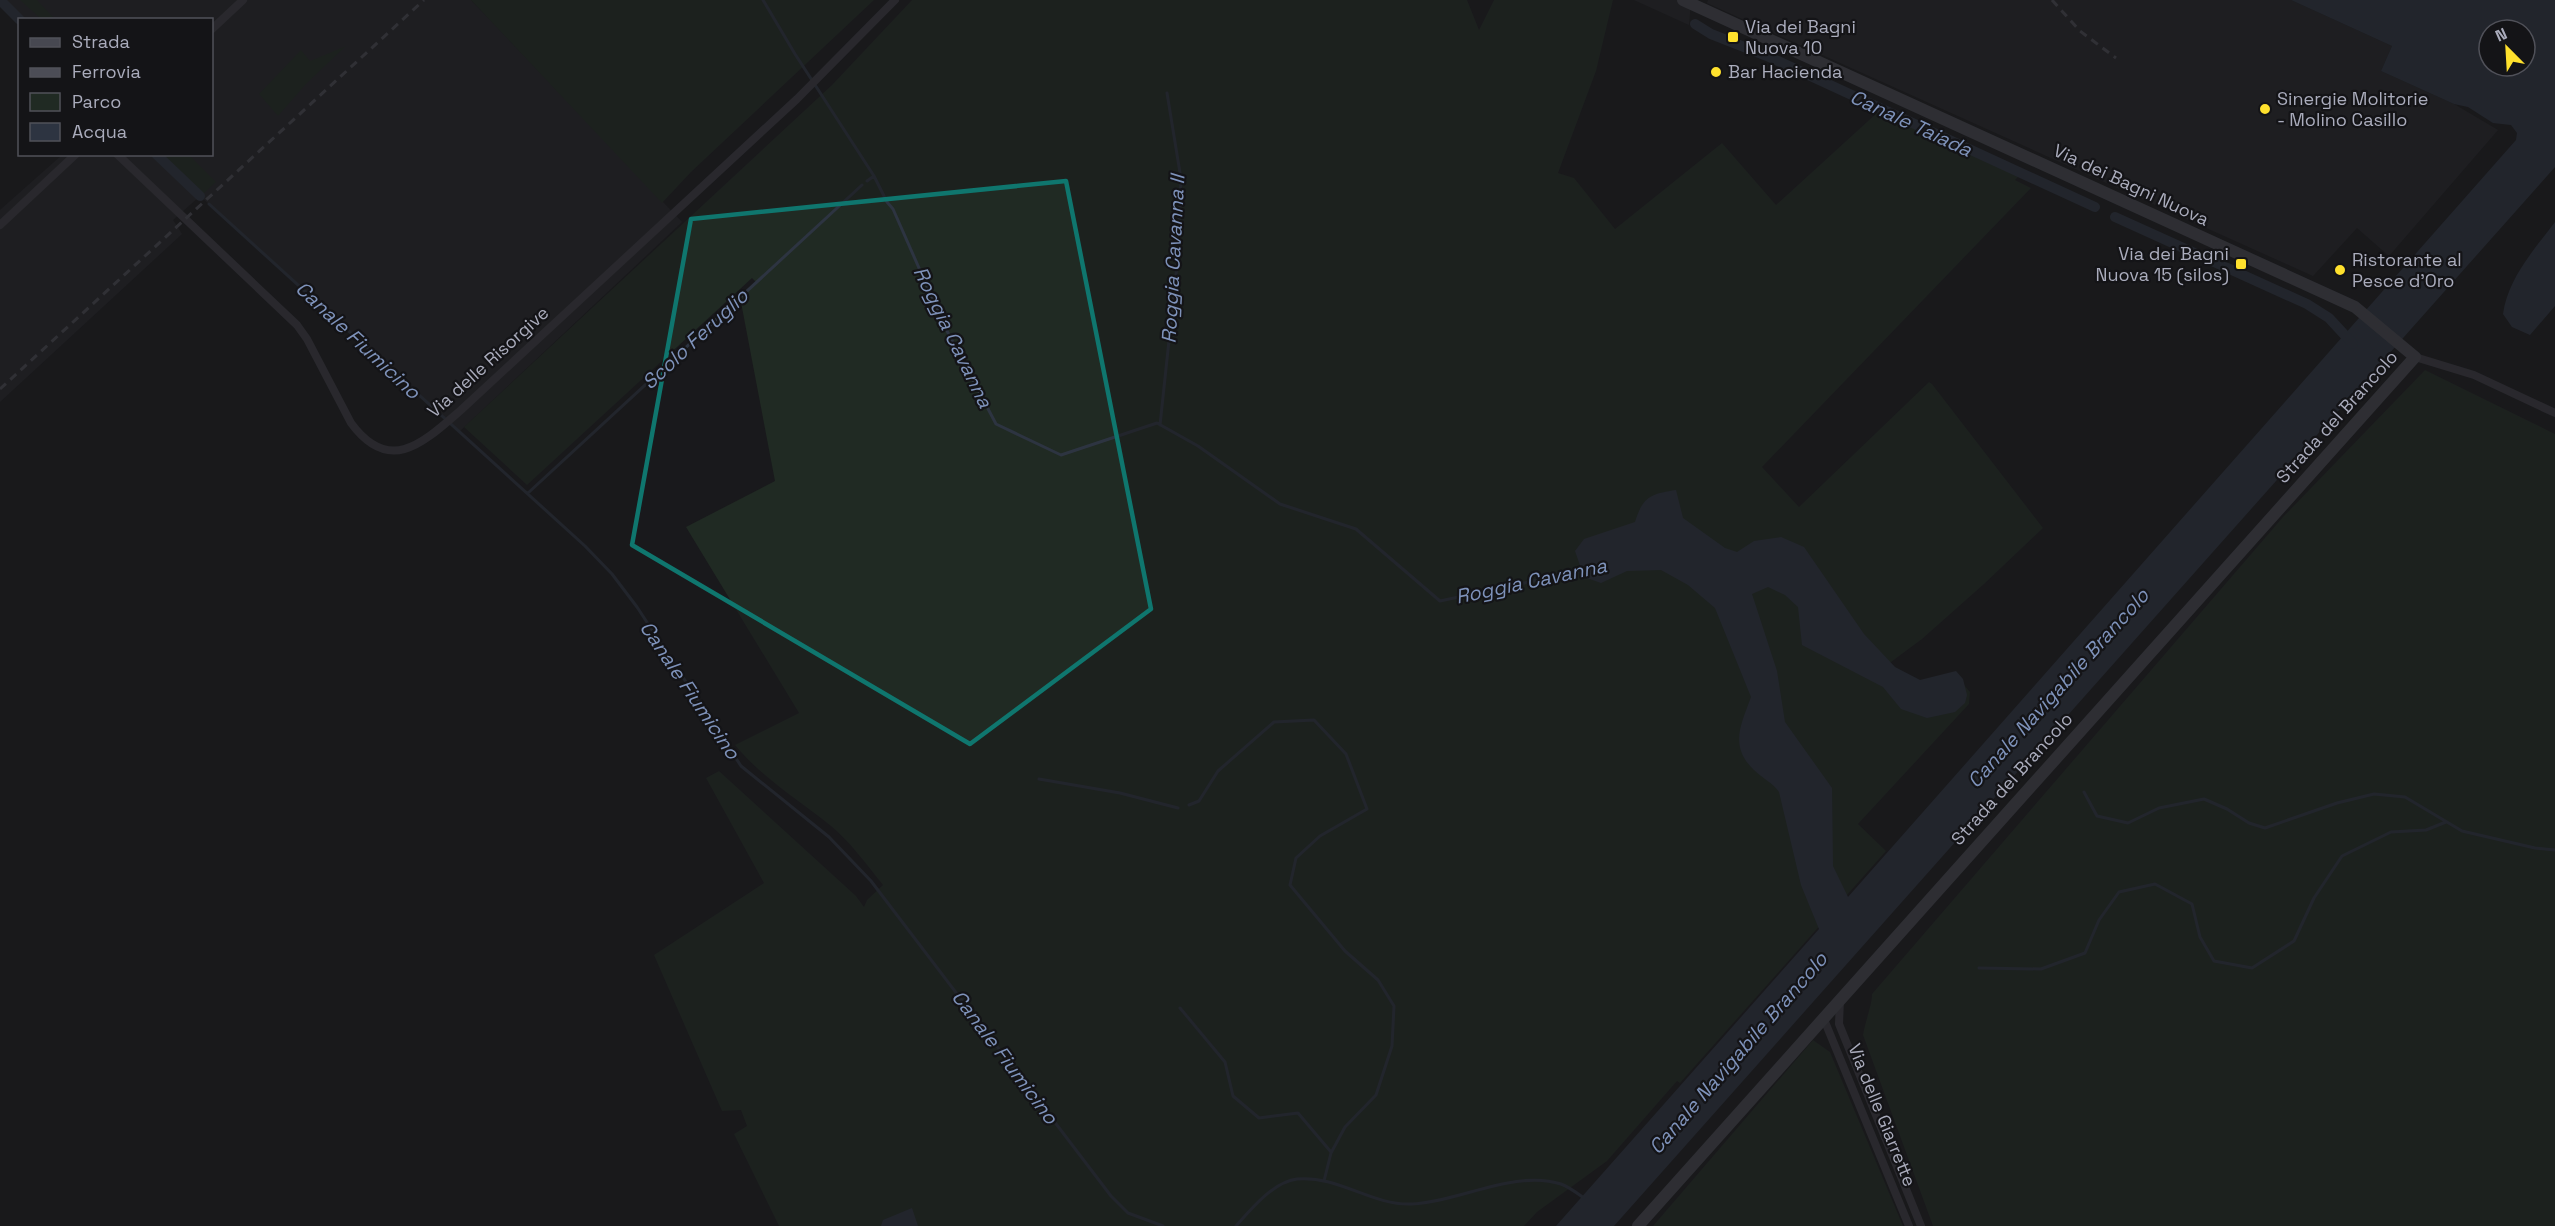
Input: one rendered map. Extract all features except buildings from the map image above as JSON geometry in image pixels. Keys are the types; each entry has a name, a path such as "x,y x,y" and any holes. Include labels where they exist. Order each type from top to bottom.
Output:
{"street":[{"path":"213,28 243,0"},
{"name":"Via delle Risorgive","path":"119,156 297,325 307,339 351,423 360,435 371,445 396,450 419,444 461,410 797,99 895,0"},
{"name":"Via dei Bagni Nuova","path":"1683,0 2355,307 2415,357 2474,375 2555,413"},
{"path":"0,225 74,156"},
{"name":"Strada del Brancolo","path":"1638,1226 2415,357"},
{"name":"Via delle Giarrette","path":"1836,1003 1839,1024 1921,1226"},
{"name":"Via delle Giarrette","path":"1823,1017 1910,1226"},
{"path":"1812,1030 1821,1029 1830,1033"}],"highlighted area":[{"path":"1066,181 1151,609 970,744 632,545 691,219"}],"shaded area":[{"path":"0,0 471,0 682,222 460,431 200,196 173,220 182,234 0,402 0,210 61,156 213,156 213,18 18,19"},
{"path":"1634,0 1691,0 1689,25"},
{"path":"1708,0 2291,0 2392,46 2381,71 2454,104 2498,130 2389,256 2357,228 2313,276 1707,3"}],"green space":[{"path":"20,0 37,0 54,18 40,18"},
{"path":"471,0 874,0 691,172 662,203"},
{"path":"912,0 1467,0 1479,30 1494,0 1613,0 1596,71 1558,173 1574,178 1615,229 1722,143 1776,205 1879,111 2019,176 2015,180 2031,188 1762,467 1799,507 1929,382 1932,384 2043,528 1922,639 1887,665 1904,684 1964,685 1970,692 1969,704 1858,824 1886,851 1680,1083 1677,1081 1607,1161 1537,1212 1524,1226 779,1226 734,1134 747,1126 741,1110 722,1111 654,955 764,883 706,778 719,771 856,896 864,907 867,900 883,885 838,833 769,778 735,745 799,713 686,527 775,481 740,297 756,282 752,278 527,485 464,427 832,85"},
{"path":"346,46 307,83 278,116 259,94 301,50 310,61"},
{"path":"162,156 190,156 216,182 203,194"},
{"path":"2425,370 2555,434 2555,1226 1933,1226 1863,1035 1872,994 2283,517"},
{"path":"1813,1040 1830,1052 1903,1226 1653,1226"}],"water":[{"name":"Canale Navigabile Brancolo","path":"2291,0 2555,0 2555,167 1614,1226 1556,1226 1819,929 1801,885 1779,792 1746,761 1739,744 1741,726 1751,697 1715,608 1688,585 1661,570 1627,571 1601,583 1584,577 1575,551 1584,539 1635,522 1641,507 1649,498 1676,490 1683,518 1725,548 1737,552 1754,541 1781,537 1804,547 1864,634 1895,667 1920,680 1956,671 1963,679 1967,695 1965,703 1955,712 1927,718 1901,709 1883,687 1802,645 1798,607 1785,595 1768,587 1752,594 1777,671 1785,722 1832,788 1833,866 1848,897 2516,140 2517,133 2511,125 2493,123 2468,107 2454,104 2381,71 2392,46"},
{"path":"2555,222 2555,306 2530,335 2512,327 2503,314 2516,276"},
{"path":"912,1208 918,1226 881,1226 883,1220"}],"waterway":[{"name":"Canale Fiumicino","path":"0,0 18,18"},
{"path":"763,0 874,176"},
{"name":"Canale Taiada","path":"1695,24 1711,34 1767,56 2095,207"},
{"name":"Roggia Cavanna II","path":"1160,425 1178,256 1181,179 1167,93"},
{"name":"Canale Fiumicino","path":"158,156 200,196"},
{"name":"Roggia Cavanna","path":"867,181 874,176 893,209 945,327 996,424 1061,455 1157,423 1198,446 1280,504 1356,529 1440,601 1585,570"},
{"name":"Scolo Feruglio","path":"528,493 862,185"},
{"name":"Canale Fiumicino","path":"209,204 585,546 612,574 637,607 741,766 829,837 871,881 1111,1196 1128,1213 1163,1226"},
{"name":"Canale Taiada","path":"2115,217 2307,304 2329,318 2353,344"},
{"path":"1189,805 1199,801 1218,771 1274,722 1314,720 1346,754 1367,809 1320,836 1296,858 1290,885 1345,951 1378,980 1394,1006 1392,1046 1376,1095 1345,1127 1331,1153 1324,1181"},
{"path":"1039,779 1120,793 1178,808"},
{"name":"Roggia Cavanna","path":"2084,792 2097,816 2128,823 2159,808 2204,799 2227,809 2249,823 2265,828 2337,803 2374,794 2405,797 2462,831 2535,848 2555,850"},
{"path":"1979,968 2041,969 2085,953 2099,920 2119,892 2155,884 2192,904 2200,937 2214,961 2252,968 2294,941 2314,898 2342,856 2391,832 2426,830 2446,822"},
{"path":"1180,1008 1225,1062 1233,1096 1259,1118 1298,1113 1331,1152"},
{"name":"Canale Fiumicino","path":"1236,1226 1271,1191 1279,1185 1297,1179 1327,1182 1383,1200 1412,1204 1448,1198 1506,1183 1544,1180 1570,1188 1584,1198"}],"railway":[{"path":"0,389 424,0"},
{"path":"2052,0 2080,31 2116,58"}],"place":[{"name":"Via dei Bagni Nuova 10","path":"1733,37"},
{"name":"Bar Hacienda","path":"1716,72"},
{"name":"Sinergie Molitorie - Molino Casillo","path":"2265,109"},
{"name":"Via dei Bagni Nuova 15 (silos)","path":"2241,264"},
{"name":"Ristorante al Pesce d'Oro","path":"2340,270"}]}
